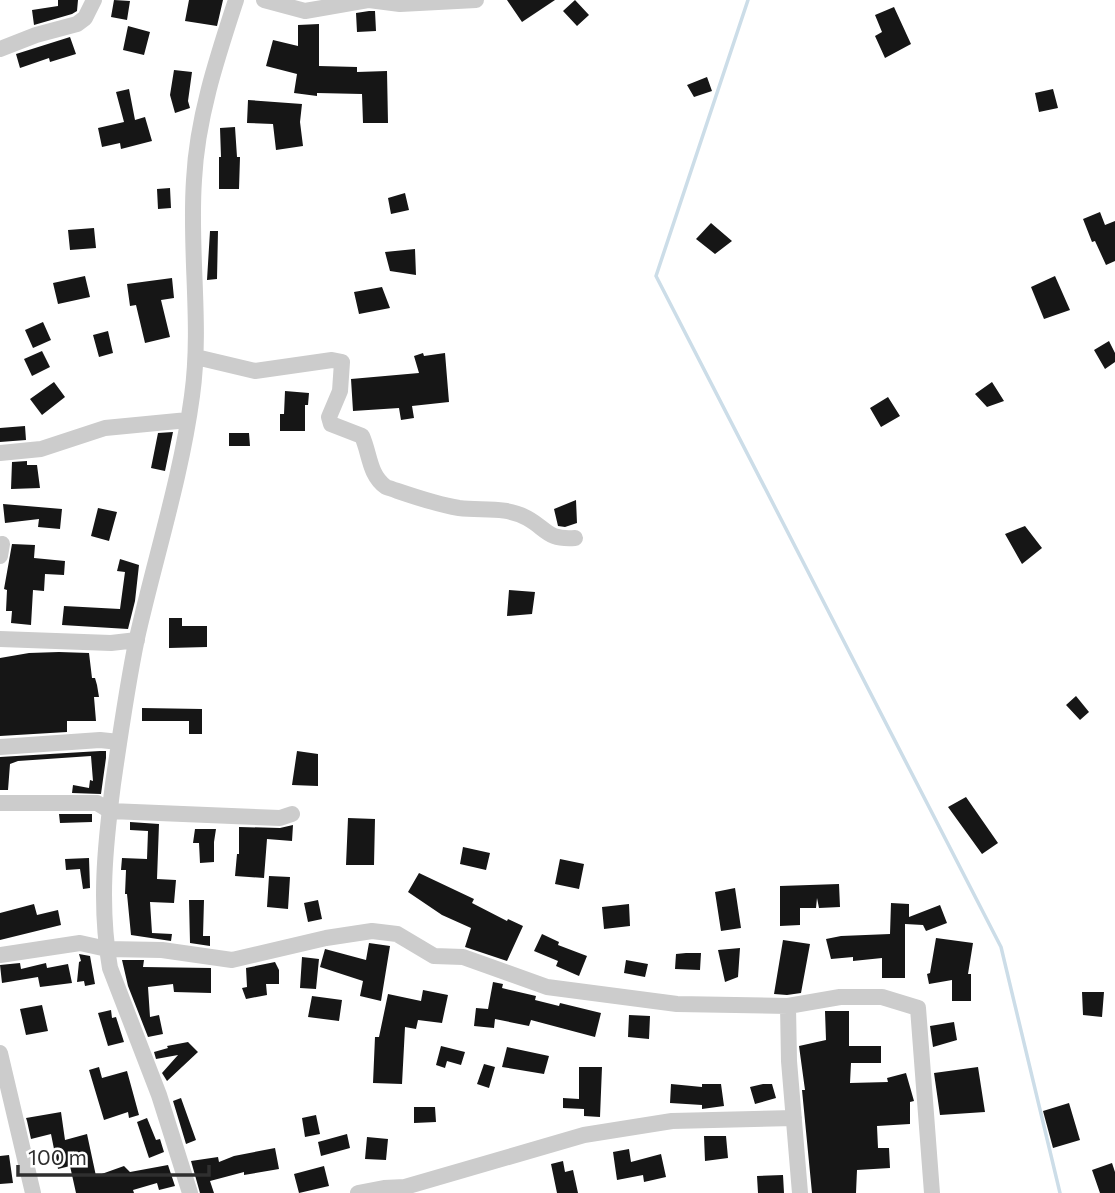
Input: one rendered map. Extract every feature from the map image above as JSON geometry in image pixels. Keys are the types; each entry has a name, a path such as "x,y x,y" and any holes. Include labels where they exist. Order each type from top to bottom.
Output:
{"street":[{"path":"0,49 36,35 77,24 85,18 94,0"},
{"path":"190,1193 159,1095 110,968 103,865 119,741 137,640 188,420 196,357 194,180 211,81 236,0"},
{"path":"264,0 305,11 368,0 400,4 476,0"},
{"path":"196,357 255,372 332,360 342,362 340,391 329,417 331,424 362,436 379,482 386,487 442,505 501,509 528,518 544,532 561,539 575,538"},
{"path":"0,453 41,449 105,428 188,420"},
{"path":"0,639 111,643 137,640"},
{"path":"0,747 119,741"},
{"path":"0,803 97,803 110,811 280,818 292,814"},
{"path":"0,956 80,943 107,949 162,950 232,960 326,938 372,931 397,934 433,956 463,957 547,987 677,1004 788,1006 840,997 882,997 918,1007 932,1193"},
{"path":"788,1006 800,1193"},
{"path":"0,1053 33,1193"},
{"path":"358,1193 384,1188 405,1190 584,1135 671,1121 794,1118"}],"building":[{"path":"58,0 78,0 77,11 34,25 32,10 58,6"},
{"path":"114,0 130,1 127,20 111,17"},
{"path":"189,0 223,0 217,26 185,21"},
{"path":"507,0 555,0 522,22"},
{"path":"575,0 589,15 577,26 563,11"},
{"path":"894,7 911,44 885,58 875,36 882,32 875,15"},
{"path":"375,11 376,31 357,32 356,13"},
{"path":"319,24 319,66 357,67 357,72 387,71 388,123 363,123 362,94 317,93 317,96 294,93 297,74 266,66 273,40 298,46 298,25"},
{"path":"128,26 150,32 144,55 123,50"},
{"path":"70,37 76,54 50,62 49,58 20,68 16,54"},
{"path":"174,70 192,72 188,101 190,108 175,113 170,95"},
{"path":"707,77 712,91 694,97 687,85"},
{"path":"129,89 135,120 145,117 152,141 121,149 120,143 102,147 98,128 124,122 116,92"},
{"path":"1053,89 1058,108 1039,112 1035,93"},
{"path":"248,100 302,104 300,122 303,146 276,150 273,124 247,123"},
{"path":"235,127 237,157 240,157 239,189 219,189 220,128"},
{"path":"170,188 171,208 158,209 157,189"},
{"path":"405,193 409,210 391,214 388,198"},
{"path":"1100,212 1105,225 1115,221 1115,261 1106,265 1095,241 1092,242 1083,219"},
{"path":"711,223 732,241 715,254 696,239"},
{"path":"94,228 96,248 70,250 68,230"},
{"path":"210,231 218,231 217,279 207,280"},
{"path":"415,249 416,275 390,271 385,252"},
{"path":"85,276 90,297 58,304 53,283"},
{"path":"1055,276 1070,310 1044,319 1031,287"},
{"path":"172,278 174,298 161,300 170,337 145,343 136,305 130,306 127,284"},
{"path":"382,287 390,308 359,314 354,292"},
{"path":"43,322 51,340 33,348 25,330"},
{"path":"108,331 113,353 99,357 93,335"},
{"path":"1109,341 1115,353 1115,362 1105,369 1094,350"},
{"path":"42,351 50,367 32,376 24,359"},
{"path":"423,353 424,356 445,353 449,402 412,406 414,418 401,420 399,408 353,411 351,379 419,373 414,356"},
{"path":"54,382 65,397 42,415 30,399"},
{"path":"992,382 1004,401 987,407 975,394"},
{"path":"285,391 309,393 308,405 305,405 305,431 280,431 280,414 284,414"},
{"path":"888,397 900,416 881,427 870,408"},
{"path":"25,426 26,440 0,442 0,428"},
{"path":"173,432 165,471 151,468 158,433"},
{"path":"229,433 249,433 250,446 229,446"},
{"path":"27,461 27,465 37,465 40,488 11,489 12,462"},
{"path":"576,500 577,523 558,526 554,509"},
{"path":"3,504 62,509 60,529 38,527 39,519 5,523"},
{"path":"98,508 117,512 109,541 91,536"},
{"path":"1025,526 1042,548 1022,564 1005,534"},
{"path":"12,544 35,545 34,558 65,561 64,575 45,574 44,591 33,590 31,625 11,623 12,611 6,611 7,590 4,589"},
{"path":"120,559 139,565 135,601 128,629 62,625 64,606 120,609 125,572 117,571"},
{"path":"509,590 535,592 532,614 507,616"},
{"path":"169,618 182,618 182,626 207,626 207,647 169,648"},
{"path":"59,652 89,653 92,678 95,678 99,697 94,697 96,721 67,721 67,732 0,736 0,658"},
{"path":"1076,696 1089,712 1080,720 1066,705"},
{"path":"142,708 202,709 202,734 189,734 189,721 142,721"},
{"path":"106,751 101,794 72,793 73,785 89,788 90,780 93,781 91,756 18,761 10,764 8,790 0,790 0,757"},
{"path":"297,751 318,754 318,786 292,785"},
{"path":"966,797 998,843 982,854 948,807"},
{"path":"59,814 92,814 92,822 60,823"},
{"path":"348,818 375,819 374,865 346,865"},
{"path":"130,822 159,824 157,879 176,880 174,903 150,902 152,933 172,934 171,941 131,935 125,894 126,870 121,870 122,858 147,859 148,831 130,830"},
{"path":"293,825 292,841 267,839 264,878 235,876 239,854 239,827 280,828"},
{"path":"195,829 216,829 214,862 200,863 199,843 193,843"},
{"path":"463,847 490,853 486,870 460,864"},
{"path":"89,858 90,888 83,889 80,869 66,870 65,859"},
{"path":"560,859 584,864 579,889 555,884"},
{"path":"419,873 474,899 472,903 507,921 508,919 523,926 507,961 465,947 471,928 442,915 408,892"},
{"path":"269,876 290,877 288,909 267,907"},
{"path":"839,884 840,907 819,908 817,898 816,908 800,908 800,925 780,926 780,886"},
{"path":"735,888 741,928 721,931 715,892"},
{"path":"189,900 204,900 203,936 210,936 210,946 190,943"},
{"path":"318,900 322,919 308,922 304,903"},
{"path":"891,903 909,904 909,917 940,905 947,923 926,931 923,925 905,924 905,978 882,978 882,958 853,961 853,957 831,959 826,939 890,934"},
{"path":"34,904 37,915 58,910 61,925 0,940 0,913"},
{"path":"629,904 630,926 604,929 602,907"},
{"path":"542,934 559,942 558,945 587,956 579,976 556,966 558,961 534,951"},
{"path":"936,938 973,943 968,974 971,974 971,1001 952,1001 952,980 929,984 927,974 930,973"},
{"path":"783,940 810,944 801,993 774,994"},
{"path":"369,943 390,946 381,1001 360,996 363,981 320,967 325,949 366,960"},
{"path":"740,948 738,977 725,982 718,950"},
{"path":"701,953 700,970 675,969 676,954"},
{"path":"79,954 90,956 95,984 85,986 84,981 77,982 81,961"},
{"path":"302,957 319,959 316,989 300,988"},
{"path":"122,960 144,960 143,967 211,968 211,993 174,992 173,984 148,987 150,1017 159,1015 163,1034 148,1037 128,986"},
{"path":"626,960 648,964 645,977 624,973"},
{"path":"275,962 279,970 279,984 266,984 267,995 246,999 242,988 247,987 246,968"},
{"path":"20,963 21,969 46,963 47,968 68,964 72,983 40,987 38,977 2,983 0,965"},
{"path":"493,982 503,984 502,988 536,996 535,1000 601,1013 595,1037 531,1020 529,1026 495,1019 494,1028 474,1026 476,1008 488,1009"},
{"path":"423,990 448,995 442,1023 418,1020 416,1029 405,1027 402,1084 373,1083 375,1037 379,1037 388,994 421,1001"},
{"path":"1082,992 1104,992 1102,1017 1083,1015"},
{"path":"312,996 342,1000 339,1021 308,1017"},
{"path":"42,1005 48,1031 26,1035 20,1009"},
{"path":"111,1010 124,1042 108,1046 98,1013"},
{"path":"825,1011 849,1011 849,1046 881,1046 881,1063 851,1063 850,1083 888,1082 887,1078 906,1073 914,1101 910,1102 910,1124 877,1126 878,1148 889,1148 890,1168 857,1170 856,1193 812,1193 802,1090 805,1090 799,1046 826,1040"},
{"path":"629,1015 650,1016 649,1039 628,1037"},
{"path":"954,1022 957,1040 933,1047 930,1026"},
{"path":"188,1042 198,1052 167,1081 162,1073 178,1055 156,1059 154,1052"},
{"path":"441,1046 465,1052 461,1065 447,1061 445,1068 436,1065"},
{"path":"507,1047 549,1056 544,1074 502,1067"},
{"path":"484,1064 495,1067 489,1088 477,1084"},
{"path":"99,1067 102,1078 127,1071 139,1115 129,1118 128,1112 104,1120 89,1070"},
{"path":"579,1067 602,1067 600,1117 584,1116 584,1109 563,1108 563,1098 579,1099"},
{"path":"978,1067 985,1112 940,1115 934,1073"},
{"path":"671,1084 702,1087 702,1084 721,1084 724,1106 702,1109 702,1105 670,1103"},
{"path":"772,1084 776,1098 755,1104 750,1087"},
{"path":"181,1098 196,1140 186,1144 173,1101"},
{"path":"1069,1103 1080,1140 1053,1148 1043,1111"},
{"path":"414,1107 435,1107 436,1122 414,1123"},
{"path":"61,1112 65,1140 87,1134 96,1176 124,1166 130,1172 168,1165 175,1186 159,1190 157,1183 133,1190 134,1193 76,1193 70,1166 58,1169 51,1134 31,1139 26,1118"},
{"path":"316,1115 320,1134 305,1137 302,1118"},
{"path":"147,1118 156,1140 160,1139 164,1152 149,1158 137,1122"},
{"path":"347,1134 350,1148 321,1156 318,1142"},
{"path":"704,1136 726,1136 728,1158 705,1161"},
{"path":"367,1137 388,1139 386,1160 365,1159"},
{"path":"275,1148 279,1169 244,1175 244,1172 210,1181 214,1193 200,1193 191,1161 218,1157 219,1162 234,1156"},
{"path":"629,1149 631,1162 661,1154 666,1177 644,1182 643,1175 617,1180 613,1152"},
{"path":"9,1155 13,1183 0,1184 0,1156"},
{"path":"563,1161 565,1172 573,1170 578,1193 557,1193 551,1164"},
{"path":"1112,1163 1115,1193 1100,1193 1092,1170"},
{"path":"324,1166 329,1186 299,1193 294,1174"},
{"path":"783,1175 784,1193 758,1193 757,1176"}],"waterway":[{"path":"748,0 656,276 1001,947 1060,1193"}]}
